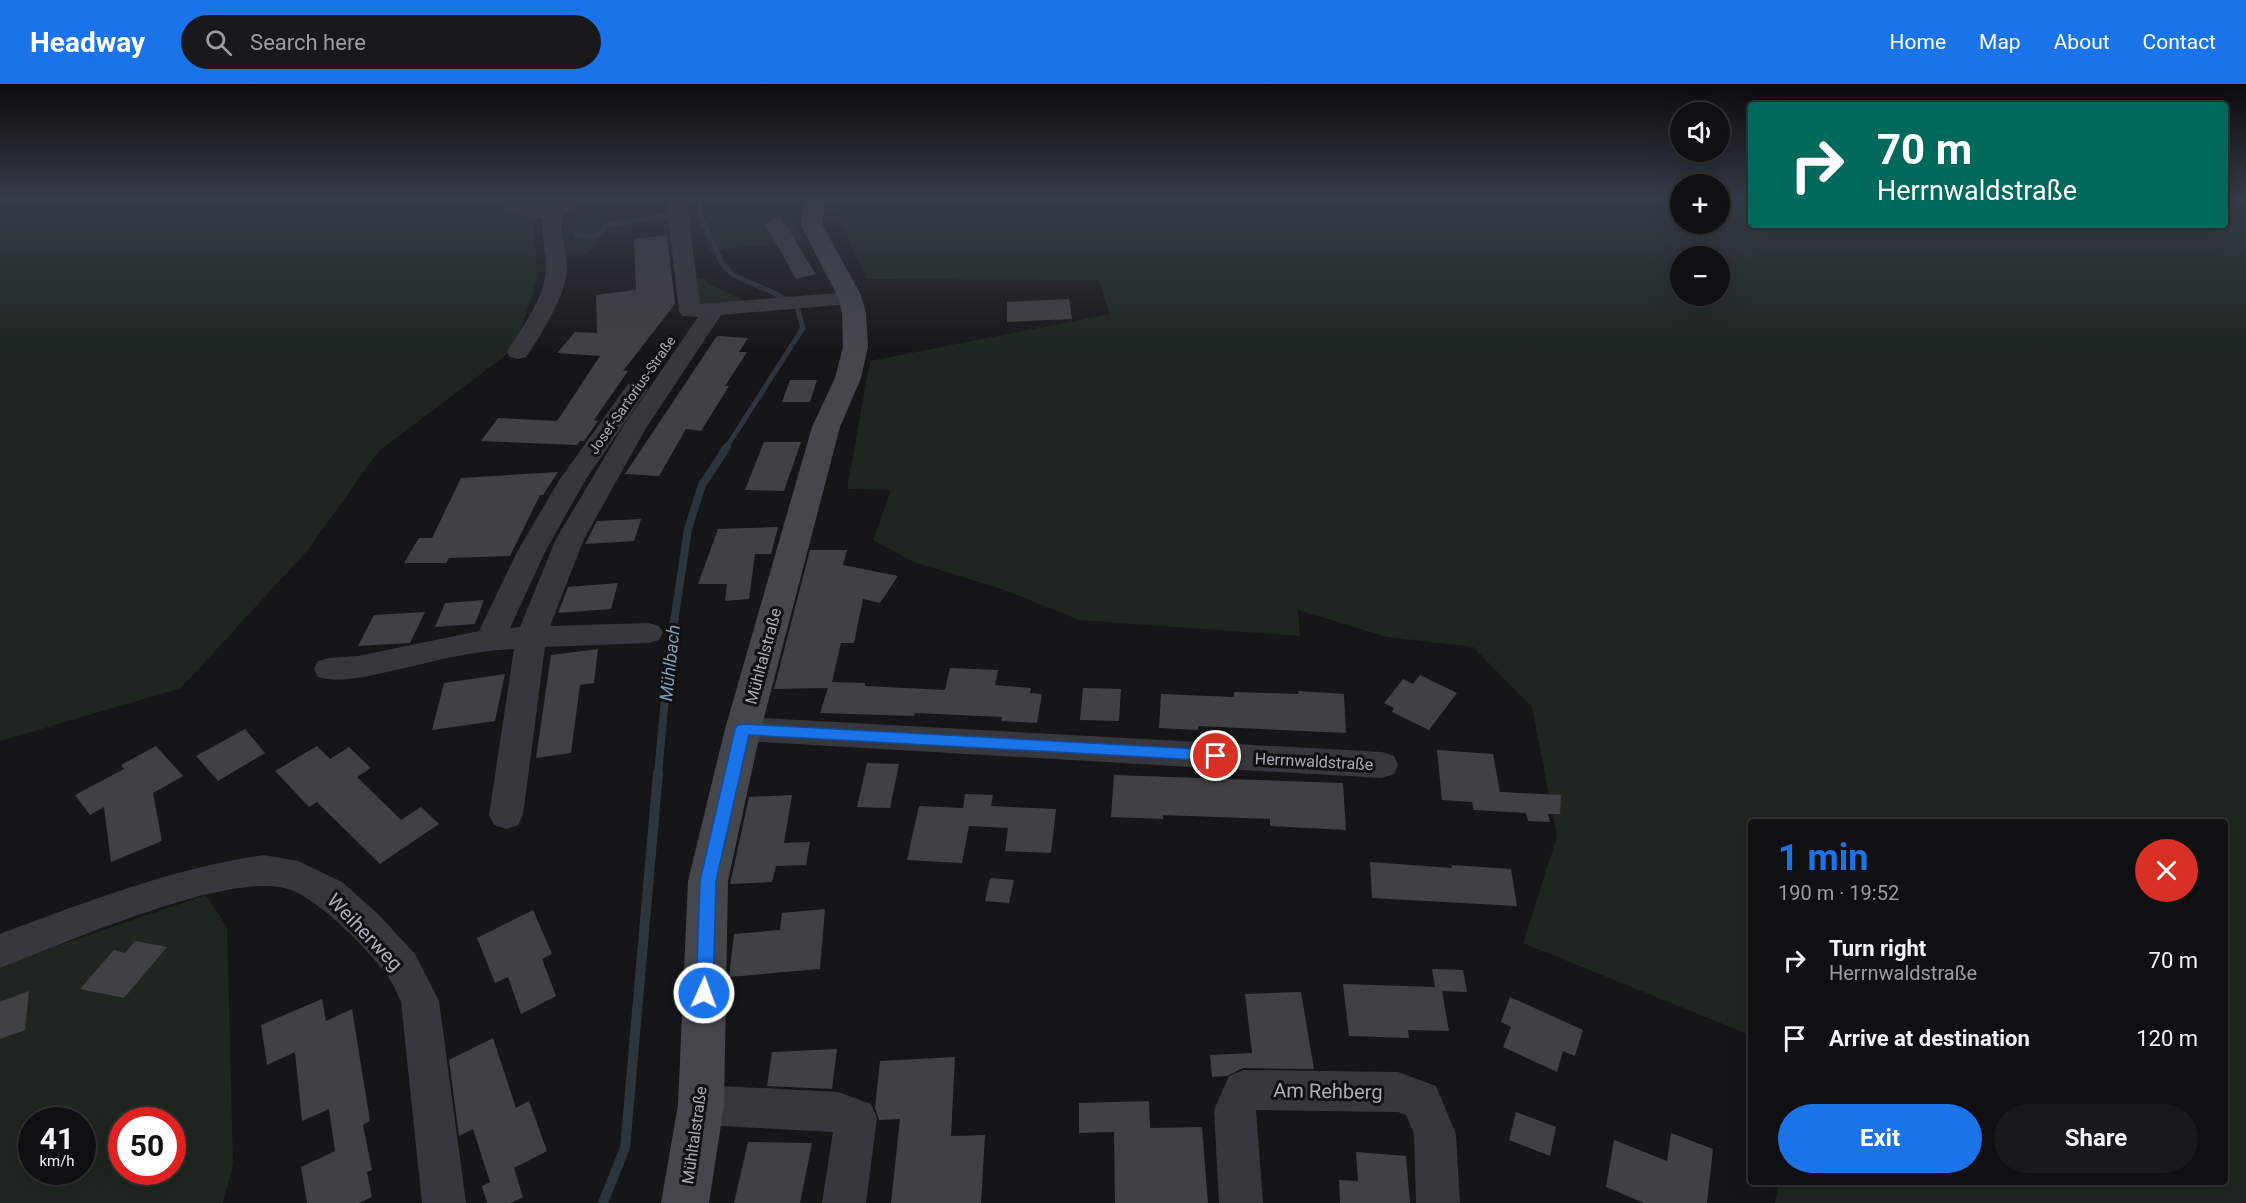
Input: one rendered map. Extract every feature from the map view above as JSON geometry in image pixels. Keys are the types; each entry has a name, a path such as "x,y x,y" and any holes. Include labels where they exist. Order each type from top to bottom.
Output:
{"main road":[{"name":"Mühltalstraße","path":"684,1203 701,1105 708,881 743,729 826,427 848,380 858,342 850,298 825,251"}],"street":[{"path":"518,352 556,278 555,251"},
{"path":"688,251 701,311 850,298"},
{"name":"Josef-Sartorius-Straße","path":"490,639 531,552 573,479 701,311"},
{"name":"Josef-Sartorius-Straße","path":"506,815 531,638 570,539 701,311"},
{"name":"Josef-Sartorius-Straße","path":"573,479 603,479"},
{"path":"329,669 358,667 490,639 648,633"},
{"name":"Herrnwaldstraße","path":"743,729 1382,765"},
{"name":"Weiherweg","path":"0,951 130,902 217,877 263,870 298,876 330,893 366,926 402,966 420,1001 444,1203"},
{"name":"Am Rehberg","path":"1241,1203 1236,1110 1243,1090 1398,1092 1421,1100 1436,1134 1438,1203"},
{"path":"701,1105 838,1112 856,1118 844,1203"}],"shaded area":[{"path":"0,251 536,251 537,280 515,348 379,451 306,552 181,688 0,741"},
{"path":"563,251 589,251 587,254 565,258"},
{"path":"854,251 1670,251 1670,306 1730,306 1730,251 2246,251 2246,1203 1775,1203 1778,1185 2228,1185 2228,819 1748,819 1748,1034 1523,943 1557,837 1532,707 1473,647 1387,637 1298,610 1300,636 1079,620 1005,590 914,562 873,540 891,490 847,489 870,361 1110,314 1098,280 866,279"},
{"path":"705,278 707,283 743,300 743,303 694,307 692,279"},
{"path":"206,895 227,927 233,1164 223,1203 0,1203 0,965"}],"building":[{"path":"634,251 669,251 675,304 623,371 628,371 594,420 598,421 584,441 580,441 577,445 481,441 498,418 557,421 600,356 557,353 575,332 597,333 596,295 636,290"},
{"path":"780,251 801,251 816,274 796,279"},
{"path":"1069,299 1072,319 1007,322 1007,302"},
{"path":"717,336 748,338 739,352 747,352 725,386 729,386 701,431 686,429 659,476 625,474"},
{"path":"790,380 817,380 810,402 782,402"},
{"path":"764,442 801,442 784,491 745,490"},
{"path":"558,472 543,495 540,495 510,556 449,558 446,563 404,563 419,538 432,538 461,478"},
{"path":"641,519 634,541 585,544 597,521"},
{"path":"778,527 771,554 755,554 749,599 725,601 727,584 698,584 718,529"},
{"path":"810,550 847,550 843,565 898,576 880,603 863,599 854,643 841,643 832,682 945,690 950,668 998,670 995,685 1031,688 1030,693 1042,694 1037,723 1001,721 1002,717 915,713 914,716 820,713 828,688 774,689"},
{"path":"618,583 611,609 558,613 568,587"},
{"path":"484,600 475,624 435,627 445,603"},
{"path":"425,612 410,643 358,646 374,615"},
{"path":"598,649 594,683 580,685 571,753 536,758 551,655"},
{"path":"505,674 495,721 432,730 444,683"},
{"path":"1420,675 1457,693 1429,730 1392,712 1394,708 1384,703 1403,679 1413,684"},
{"path":"1083,688 1121,689 1119,721 1080,720"},
{"path":"1298,691 1344,694 1346,733 1198,726 1198,730 1159,728 1161,694 1234,697 1234,692 1299,694"},
{"path":"245,729 265,753 218,781 196,756"},
{"path":"156,746 183,776 153,793 162,841 111,862 104,807 90,815 75,795 124,769 121,765"},
{"path":"317,746 330,759 349,747 371,768 357,777 401,820 421,807 439,824 380,864 317,802 309,807 275,771"},
{"path":"1437,750 1493,754 1500,792 1561,795 1560,814 1548,814 1550,822 1528,821 1526,813 1474,810 1472,802 1442,800"},
{"path":"867,763 899,764 890,808 857,807"},
{"path":"1114,775 1343,783 1346,830 1270,826 1270,819 1163,815 1163,819 1111,817"},
{"path":"965,794 993,795 991,806 1056,809 1051,853 1005,851 1008,828 969,826 962,863 907,860 919,806 963,808"},
{"path":"792,795 784,843 810,842 806,865 776,866 772,882 730,884 749,797"},
{"path":"1370,862 1452,868 1451,865 1511,869 1517,906 1372,898"},
{"path":"990,878 1014,880 1009,903 985,901"},
{"path":"825,909 820,969 729,977 734,934 780,930 782,913"},
{"path":"533,910 552,954 542,959 556,996 521,1014 508,977 495,983 477,938"},
{"path":"135,941 167,947 124,998 80,989 114,950 125,953"},
{"path":"1432,969 1463,970 1467,992 1442,991 1449,1031 1408,1030 1409,1038 1349,1036 1343,984 1435,987"},
{"path":"29,991 25,1030 0,1039 0,1002"},
{"path":"1301,992 1314,1069 1243,1068 1227,1076 1212,1077 1210,1055 1252,1053 1245,994"},
{"path":"1510,997 1583,1030 1575,1056 1563,1051 1557,1072 1503,1047 1511,1027 1501,1022"},
{"path":"322,999 326,1021 352,1009 370,1121 363,1125 372,1170 367,1172 372,1197 359,1203 307,1203 301,1167 335,1151 329,1109 302,1121 295,1052 267,1065 261,1025"},
{"path":"493,1038 516,1108 529,1101 547,1151 514,1168 523,1197 511,1203 487,1203 482,1186 490,1182 473,1129 459,1136 449,1060"},
{"path":"837,1049 832,1089 767,1086 772,1052"},
{"path":"955,1057 951,1136 985,1135 981,1203 891,1203 900,1119 879,1120 875,1108 880,1061"},
{"path":"1149,1101 1150,1128 1202,1127 1208,1203 1115,1203 1114,1132 1079,1133 1079,1103"},
{"path":"1516,1112 1556,1127 1550,1156 1509,1140"},
{"path":"1671,1133 1713,1149 1707,1203 1644,1203 1606,1187 1614,1140 1667,1161"},
{"path":"748,1142 812,1143 800,1203 734,1203"},
{"path":"1356,1152 1406,1156 1410,1203 1340,1203 1339,1180 1358,1181"}],"waterway":[{"name":"Mühlbach","path":"717,251 722,263 733,275 774,293 797,307 803,328 726,448"},
{"name":"Mühlbach","path":"658,774 669,655 688,529 702,485 727,447"},
{"name":"Mühlbach","path":"603,1203 625,1148 658,773"}],"route":[{"path":"704,993 708,881 743,729 1216,756"}]}
